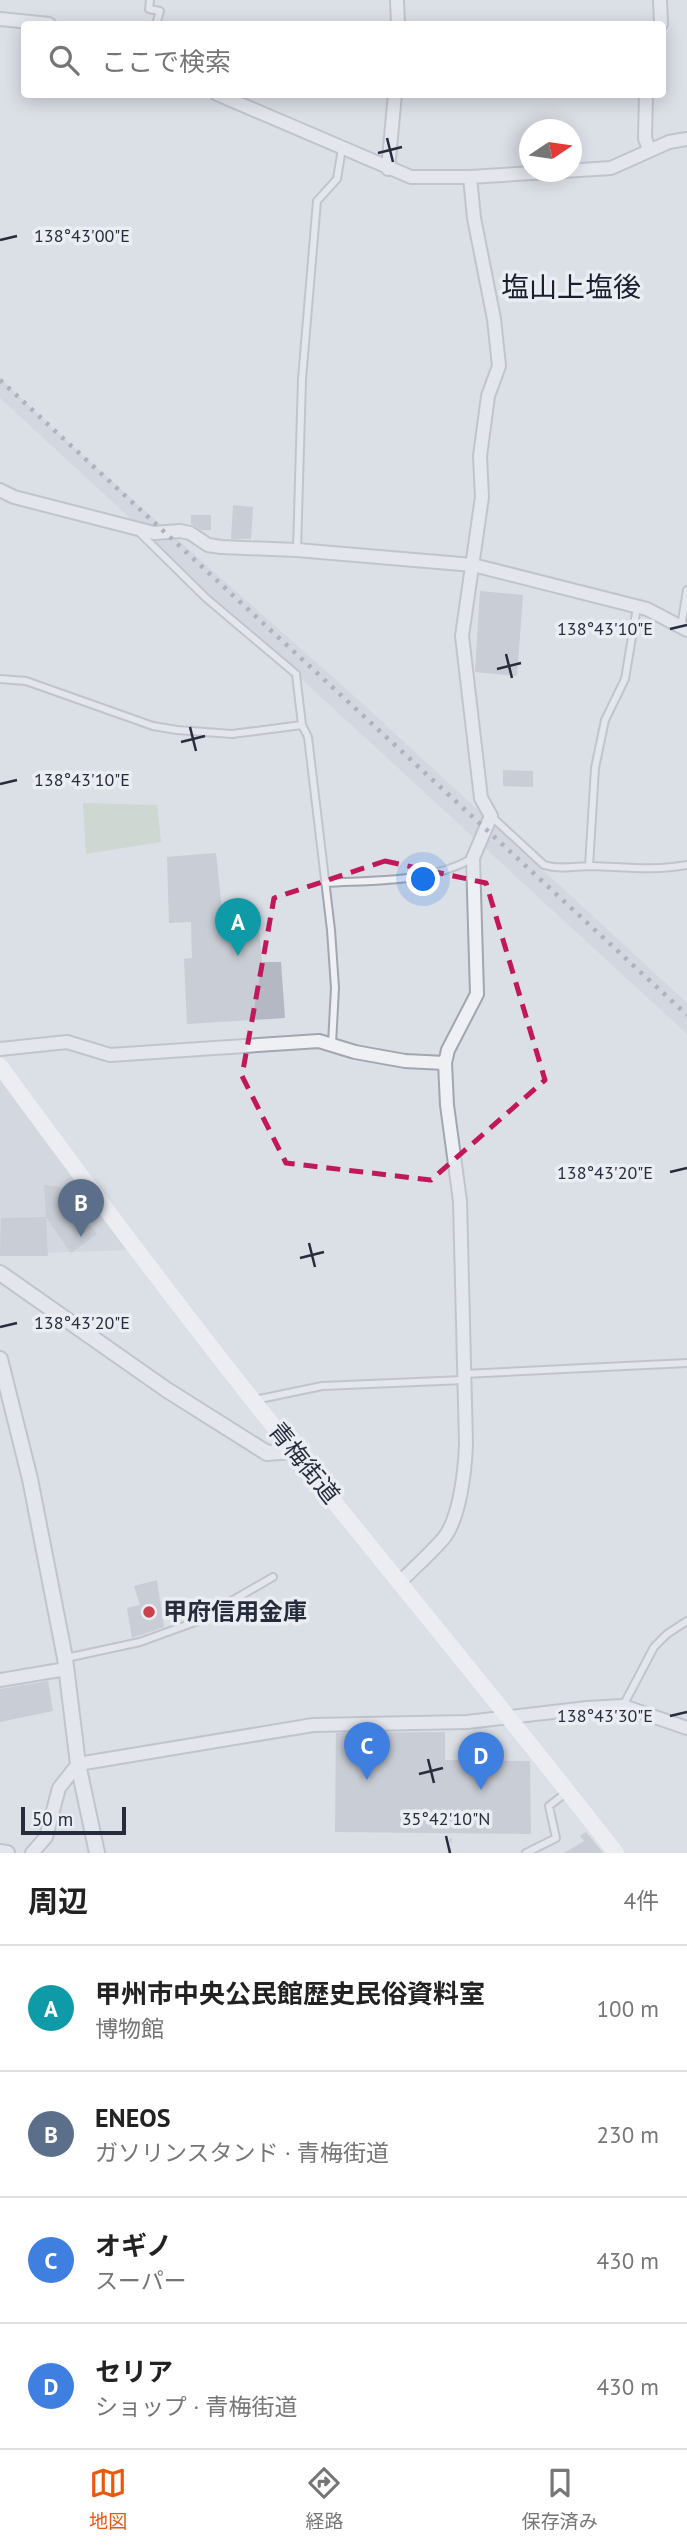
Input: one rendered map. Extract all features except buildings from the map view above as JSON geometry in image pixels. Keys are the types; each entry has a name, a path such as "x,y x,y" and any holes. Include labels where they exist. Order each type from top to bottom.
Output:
{"main road":[{"name":"青梅街道","path":"0,1066 135,1250 293,1451 511,1718 616,1853"}],"street":[{"path":"397,0 398,21"},
{"path":"660,0 661,21"},
{"path":"0,19 21,21"},
{"path":"226,98 411,177 470,177 611,168 669,142 687,139"},
{"path":"388,169 395,98"},
{"path":"646,98 645,138 649,150"},
{"path":"400,1582 443,1539 453,1522 465,1463 460,1201 447,1105 446,1063 448,1050 477,994 473,858 491,816 481,798 461,636 482,497 480,456 488,396 499,366 494,319 474,218 470,177"},
{"path":"0,491 14,497 154,533 190,533 208,545 473,565 647,609 684,629"},
{"path":"0,1049 68,1042 110,1055 318,1041 355,1052 405,1061 446,1063"},
{"path":"0,1273 167,1390 267,1453 293,1451"},
{"path":"0,1359 30,1479 65,1664 78,1764 97,1853"},
{"path":"0,1680 65,1664"},
{"path":"32,1853 46,1837 59,1788 78,1764 313,1725 467,1721 623,1706 687,1728"},
{"path":"0,1852 7,1853"}],"lane":[{"path":"150,0 149,9 160,11 157,21"},
{"path":"297,550 302,379 317,201 337,179 342,148"},
{"path":"135,528 206,598 296,674 302,725 308,737 325,883 335,988 332,1044"},
{"path":"684,629 687,590"},
{"path":"589,866 595,768 606,720 625,679 637,607"},
{"path":"0,679 26,681 153,726 177,730 232,734 302,725"},
{"path":"491,816 544,865 554,868 665,868 687,865"},
{"path":"325,883 410,877 458,866 473,858"},
{"path":"253,1400 294,1394 322,1386 687,1363"},
{"path":"65,1664 140,1642 195,1622 273,1577"},
{"path":"623,1706 654,1647 667,1634 687,1621"},
{"path":"526,1853 556,1838 549,1806 568,1791"}],"path":[{"path":"450,1833 450,1853"}],"highlighted area":[{"path":"385,861 486,883 545,1080 431,1180 286,1163 242,1076 274,898"}],"shaded area":[{"path":"0,378 52,428 363,704 687,1003 687,1034 296,674 206,598 129,517 0,398"},
{"path":"0,1066 135,1250 0,1254"}],"green space":[{"path":"83,803 157,805 161,842 86,854"}],"railway":[{"path":"0,380 687,1015"}],"place":[{"name":"甲州市中央公民館歴史民俗資料室","path":"238,956"},
{"name":"ENEOS","path":"81,1237"},
{"name":"甲府信用金庫","path":"149,1612"},
{"name":"オギノ","path":"367,1780"},
{"name":"セリア","path":"481,1790"}],"district":[{"name":"塩山上塩後","path":"571,287"}]}
